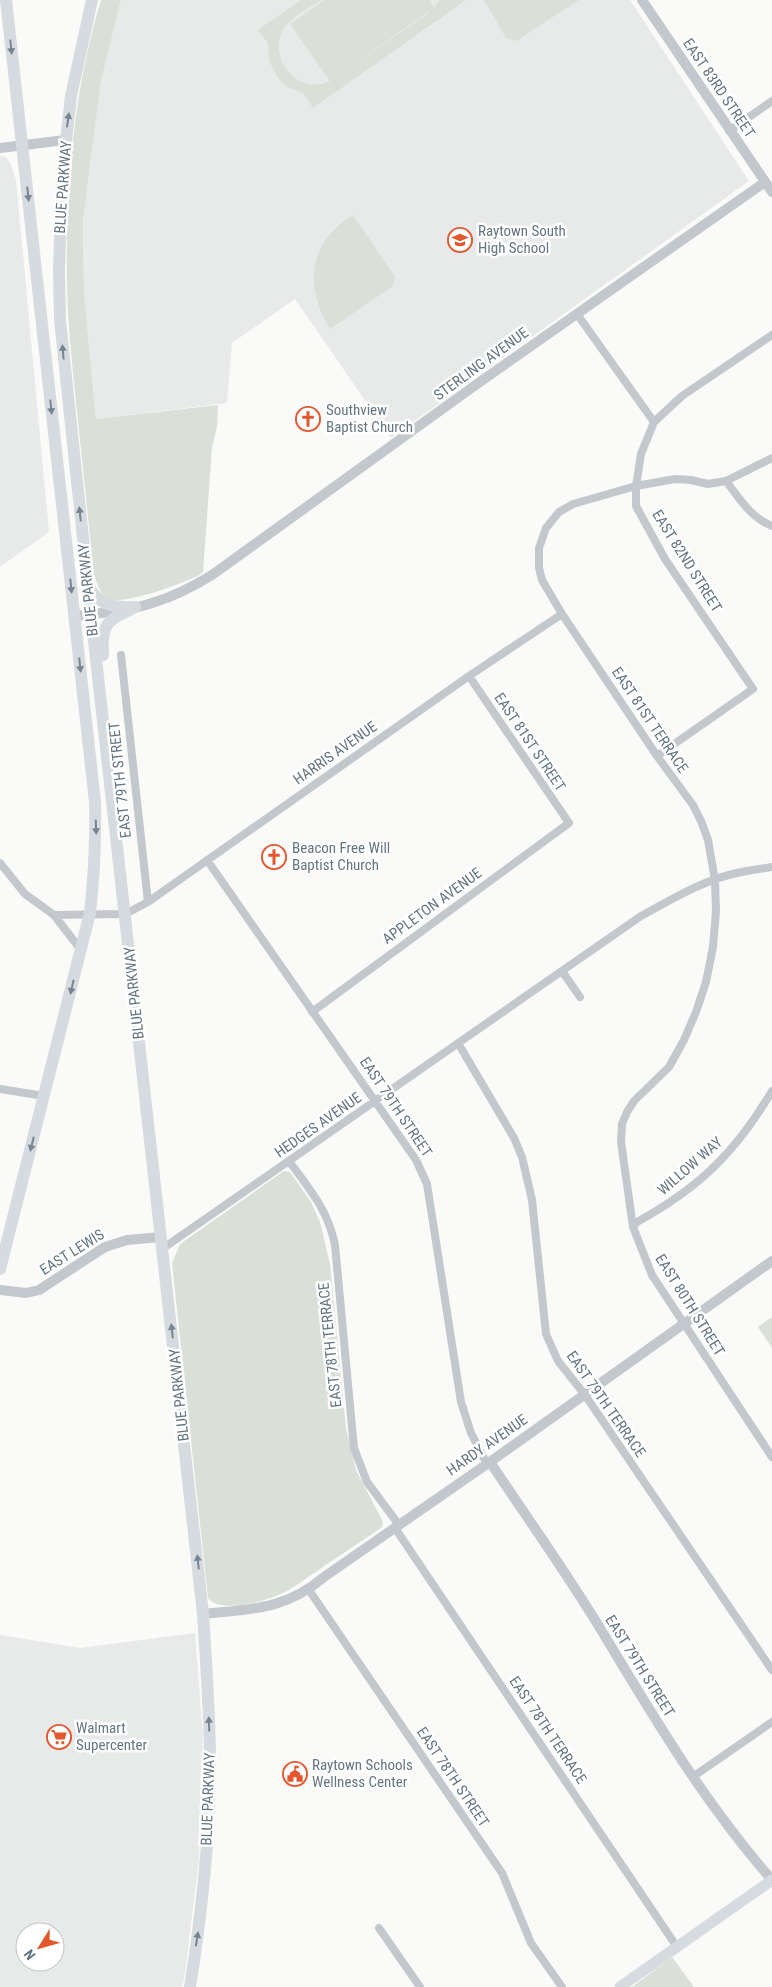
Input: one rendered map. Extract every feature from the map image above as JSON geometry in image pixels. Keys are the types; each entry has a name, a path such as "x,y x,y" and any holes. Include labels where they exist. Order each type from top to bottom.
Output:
{"highway":[{"name":"BLUE PARKWAY","path":"0,1269 90,913 95,869 95,802 6,0"},
{"name":"BLUE PARKWAY","path":"92,0 79,56 65,140 59,215 60,320 87,582 203,1614 210,1762 209,1822 205,1875 190,1987"},
{"path":"87,582 94,594 104,603 118,608 135,607"},
{"path":"101,700 104,671 102,636 104,628 111,619 135,607"}],"main road":[{"path":"620,1987 772,1880"}],"street":[{"name":"EAST 83RD STREET","path":"642,0 772,192"},
{"path":"730,131 772,101"},
{"path":"0,148 65,140"},
{"name":"STERLING AVENUE","path":"74,616 156,602 183,591 212,575 765,182"},
{"path":"577,314 654,422 682,396 772,335"},
{"name":"EAST 82ND STREET","path":"654,422 641,454 636,486 636,506 665,558 754,688 657,756"},
{"path":"772,458 726,481 751,513 772,526"},
{"name":"EAST 81ST TERRACE","path":"714,880 708,840 693,805 657,756 562,614 543,582 538,568 538,548 546,528 559,512 573,504 636,486 675,479 708,484 726,481"},
{"name":"HARRIS AVENUE","path":"125,914 148,902 469,676 562,614"},
{"name":"EAST 79TH STREET","path":"121,655 148,902"},
{"name":"EAST 81ST STREET","path":"469,676 572,824"},
{"name":"APPLETON AVENUE","path":"312,1012 572,824"},
{"name":"EAST 79TH STREET","path":"207,860 416,1160 427,1184 461,1402 471,1433 597,1624 652,1714 732,1832 772,1880"},
{"path":"0,863 25,894 54,915 81,950"},
{"name":"HEDGES AVENUE","path":"162,1243 289,1162 641,916 680,895 714,880 736,873 772,867"},
{"name":"EAST 80TH STREET","path":"714,880 716,911 713,947 706,982 696,1012 684,1040 669,1067 634,1101 622,1124 621,1142 633,1227 652,1275 772,1457"},
{"path":"54,915 125,914"},
{"path":"562,970 580,997"},
{"name":"EAST 79TH TERRACE","path":"458,1043 514,1138 522,1157 532,1200 546,1334 558,1361 585,1395 772,1670"},
{"path":"0,1089 44,1096"},
{"name":"WILLOW WAY","path":"633,1227 637,1222 684,1193 722,1160 754,1122 772,1091"},
{"name":"EAST 78TH TERRACE","path":"289,1162 322,1206 331,1227 335,1245 354,1448 367,1482 677,1947"},
{"name":"EAST LEWIS","path":"0,1290 26,1293 39,1290 105,1247 127,1240 162,1243"},
{"name":"HARDY AVENUE","path":"203,1614 266,1607 289,1600 309,1590 324,1577 489,1463 772,1261"},
{"name":"EAST 78TH STREET","path":"309,1590 502,1873 532,1943 562,1987"},
{"path":"694,1776 772,1722"},
{"path":"379,1928 420,1987"}],"shaded area":[{"path":"101,0 121,0 101,81 83,220 84,293 96,419 218,405 217,427 212,447 203,572 179,584 152,593 115,600 107,598 102,593 94,574 72,366 67,288 69,179 77,106 91,35"},
{"name":"Raytown South High School","path":"121,0 630,0 749,181 391,438 295,299 232,343 227,403 96,419 84,293 83,220 101,81"},
{"path":"301,0 321,0 287,24 279,40 282,62 288,72 307,84 318,85 330,81 290,24 325,0 429,0 434,8 440,0 466,0 313,108 303,93 286,86 278,78 269,61 268,43 258,30","holes":["430,11 427,14 336,77"]},
{"path":"484,0 579,0 516,41 506,38"},
{"path":"0,156 6,157 16,180 49,532 0,567"},
{"path":"353,215 395,277 393,286 330,329 316,297 314,282 315,266 319,252 327,238 338,226"},
{"path":"284,1171 290,1172 311,1202 320,1222 330,1264 346,1428 356,1470 383,1522 382,1527 378,1530 285,1592 257,1602 234,1606 223,1605 214,1603 208,1598 172,1263 180,1244"},
{"path":"772,1317 772,1348 758,1327"},
{"path":"195,1633 203,1738 199,1859 182,1987 0,1987 0,1635 80,1648"},
{"path":"672,1957 694,1987 632,1987"}],"place":[{"name":"Raytown South High School","path":"460,240"},
{"name":"Southview Baptist Church","path":"308,419"},
{"name":"Beacon Free Will Baptist Church","path":"274,857"},
{"name":"Walmart Supercenter","path":"59,1737"},
{"name":"Raytown Schools Wellness Center","path":"295,1774"}]}
